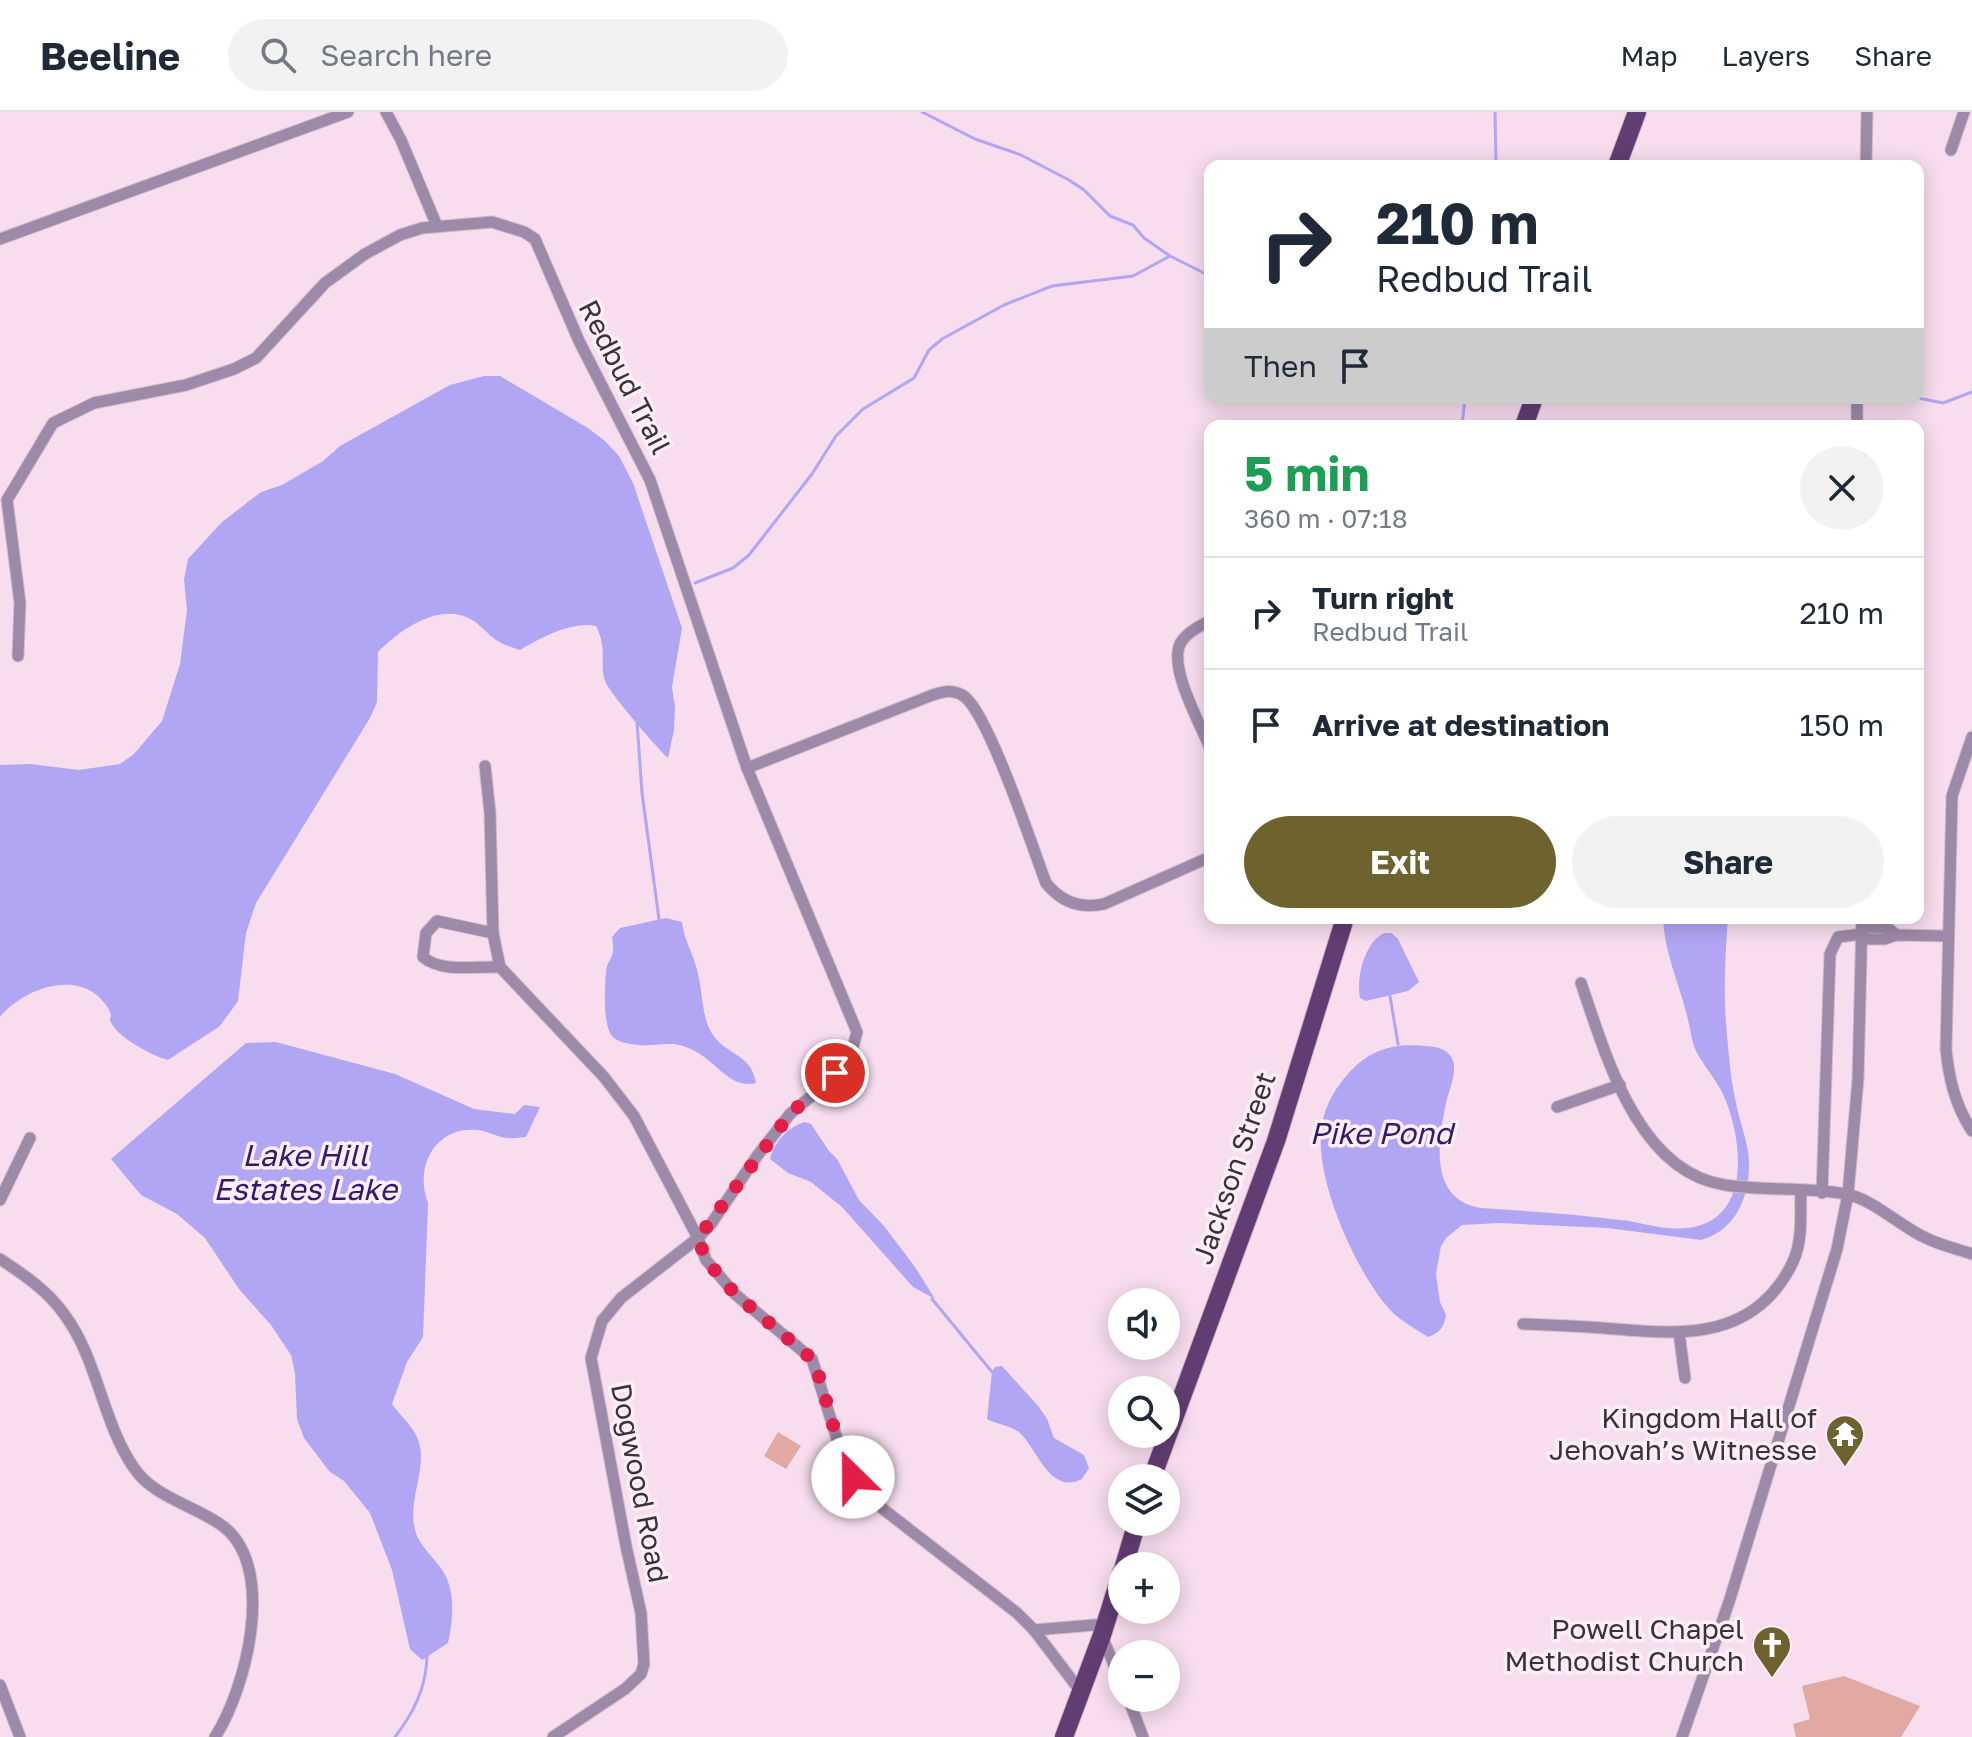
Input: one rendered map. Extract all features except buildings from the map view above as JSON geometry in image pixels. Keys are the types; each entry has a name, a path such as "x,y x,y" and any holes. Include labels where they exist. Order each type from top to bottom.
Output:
{"main road":[{"path":"1619,160 1637,112"},
{"name":"Jackson Street","path":"1157,1464 1276,1141 1343,924"},
{"path":"1064,1737 1108,1617"}],"street":[{"path":"0,239 348,112"},
{"path":"386,112 394,124 437,226"},
{"path":"1866,160 1867,112"},
{"path":"1951,150 1964,112"},
{"name":"Redbud Trail","path":"18,656 20,603 4,500 53,423 103,400 186,385 256,358 325,283 365,254 400,235 437,226 492,222 518,229 535,239 579,341 650,480 747,768 857,1032 850,1058 790,1114 698,1238"},
{"path":"1204,624 1181,640 1176,655 1180,677 1204,734"},
{"path":"747,768 930,696 953,691 964,696 983,723 1046,883 1059,897 1077,905 1091,907 1104,904 1204,860"},
{"path":"1972,737 1952,796 1946,1049 1948,1075 1956,1102 1972,1131"},
{"path":"485,766 490,813 493,933 500,967 604,1077 634,1116 698,1238 706,1260 735,1294 812,1359 844,1460 865,1492 1034,1630 1081,1692"},
{"path":"493,933 437,921 426,933 423,957 430,963 455,967 500,967"},
{"path":"1822,1193 1830,954 1838,937 1862,930 1888,928 1896,935 1948,936"},
{"path":"1682,1737 1734,1588 1837,1249 1848,1194 1858,1079 1862,930"},
{"path":"1581,983 1620,1085 1647,1137 1675,1166 1722,1185 1848,1194 1925,1238 1972,1254"},
{"path":"1557,1107 1620,1085"},
{"path":"0,1200 30,1138"},
{"path":"1523,1324 1679,1333 1728,1324 1750,1314 1767,1301 1793,1263 1799,1242 1801,1191"},
{"name":"Dogwood Road","path":"553,1737 625,1689 641,1674 644,1664 641,1613 591,1358 602,1321 621,1298 698,1238"},
{"path":"0,1259 43,1291 64,1313 80,1343 126,1454 143,1480 170,1498 213,1519 231,1533 243,1551 251,1576 251,1629 232,1707 215,1737"},
{"path":"1679,1333 1685,1378"},
{"path":"1034,1630 1104,1630 1108,1642"},
{"path":"0,1685 20,1737"},
{"path":"1133,1712 1143,1737"}],"shaded area":[{"path":"778,1432 801,1446 786,1469 764,1456"},
{"path":"1844,1676 1920,1706 1901,1737 1796,1737 1793,1724 1810,1719 1802,1686"}],"water":[{"path":"484,376 500,376 588,428 619,456 633,483 682,628 672,687 674,730 668,758 608,687 603,674 602,642 596,626 567,628 520,650 499,642 475,622 460,615 434,616 421,621 397,635 378,652 377,702 256,903 246,933 238,1001 220,1026 168,1060 146,1051 122,1035 112,1024 110,1012 103,1001 82,987 57,985 43,988 19,1000 0,1017 0,765 30,764 79,770 120,764 134,754 162,721 180,664 187,610 184,580 188,559 222,522 261,492 282,485 323,461 340,446 450,385"},
{"path":"666,918 682,922 711,1032 723,1046 749,1065 756,1083 747,1084 732,1079 689,1048 668,1044 629,1044 616,1040 610,1033 605,997 606,972 613,950 612,937 620,928"},
{"name":"Pike Pond","path":"1664,924 1728,924 1727,1035 1733,1086 1749,1165 1741,1205 1726,1227 1701,1240 1607,1228 1499,1223 1462,1225 1441,1246 1436,1274 1440,1302 1446,1315 1441,1329 1428,1337 1393,1313 1380,1297 1366,1277 1342,1229 1322,1156 1322,1126 1332,1095 1356,1065 1376,1052 1410,1045 1439,1048 1451,1056 1454,1063 1440,1139 1441,1170 1453,1194 1465,1203 1481,1208 1603,1218 1670,1228 1686,1228 1708,1222 1723,1211 1732,1195 1737,1175 1735,1133 1723,1094 1695,1048"},
{"path":"1384,933 1391,933 1398,939 1419,982 1408,991 1366,1001 1360,998 1359,990 1363,962 1371,945"},
{"name":"Lake Hill Estates Lake","path":"276,1042 395,1074 474,1109 515,1114 524,1105 540,1107 526,1137 509,1138 481,1131 462,1131 439,1142 426,1163 424,1189 428,1203 423,1337 407,1362 392,1404 413,1429 420,1445 420,1470 413,1510 417,1536 443,1571 452,1597 448,1643 422,1660 410,1649 392,1570 370,1513 344,1481 329,1471 304,1438 297,1419 291,1355 271,1325 239,1289 205,1238 177,1214 141,1195 111,1159 246,1043"},
{"path":"805,1122 811,1124 837,1159 859,1200 884,1226 935,1299 913,1287 842,1207 811,1182 788,1173 770,1159 783,1136"},
{"path":"1002,1366 1039,1407 1054,1438 1084,1455 1089,1468 1082,1479 1071,1482 1054,1477 1022,1435 987,1419 992,1372 995,1367"}],"waterway":[{"path":"922,112 975,139 1021,155 1069,180 1110,216 1133,225 1144,238 1170,256 1204,273"},
{"path":"1495,112 1496,160"},
{"path":"695,583 733,568 749,555 812,474 836,436 863,409 914,378 929,350 942,339 1004,305 1052,286 1133,276 1170,256"},
{"path":"1924,399 1943,403 1972,392"},
{"path":"1463,420 1464,404"},
{"path":"637,722 642,793 659,919"},
{"path":"1390,996 1398,1044"},
{"path":"932,1299 992,1372"},
{"path":"395,1737 418,1699 427,1657"}],"place":[{"name":"Kingdom Hall of Jehovah’s Witnesse","path":"1845,1468"},
{"name":"Powell Chapel Methodist Church","path":"1772,1679"}],"route":[{"path":"835,1073 790,1114 698,1238 706,1260 735,1294 812,1359 844,1460 853,1477"}]}
